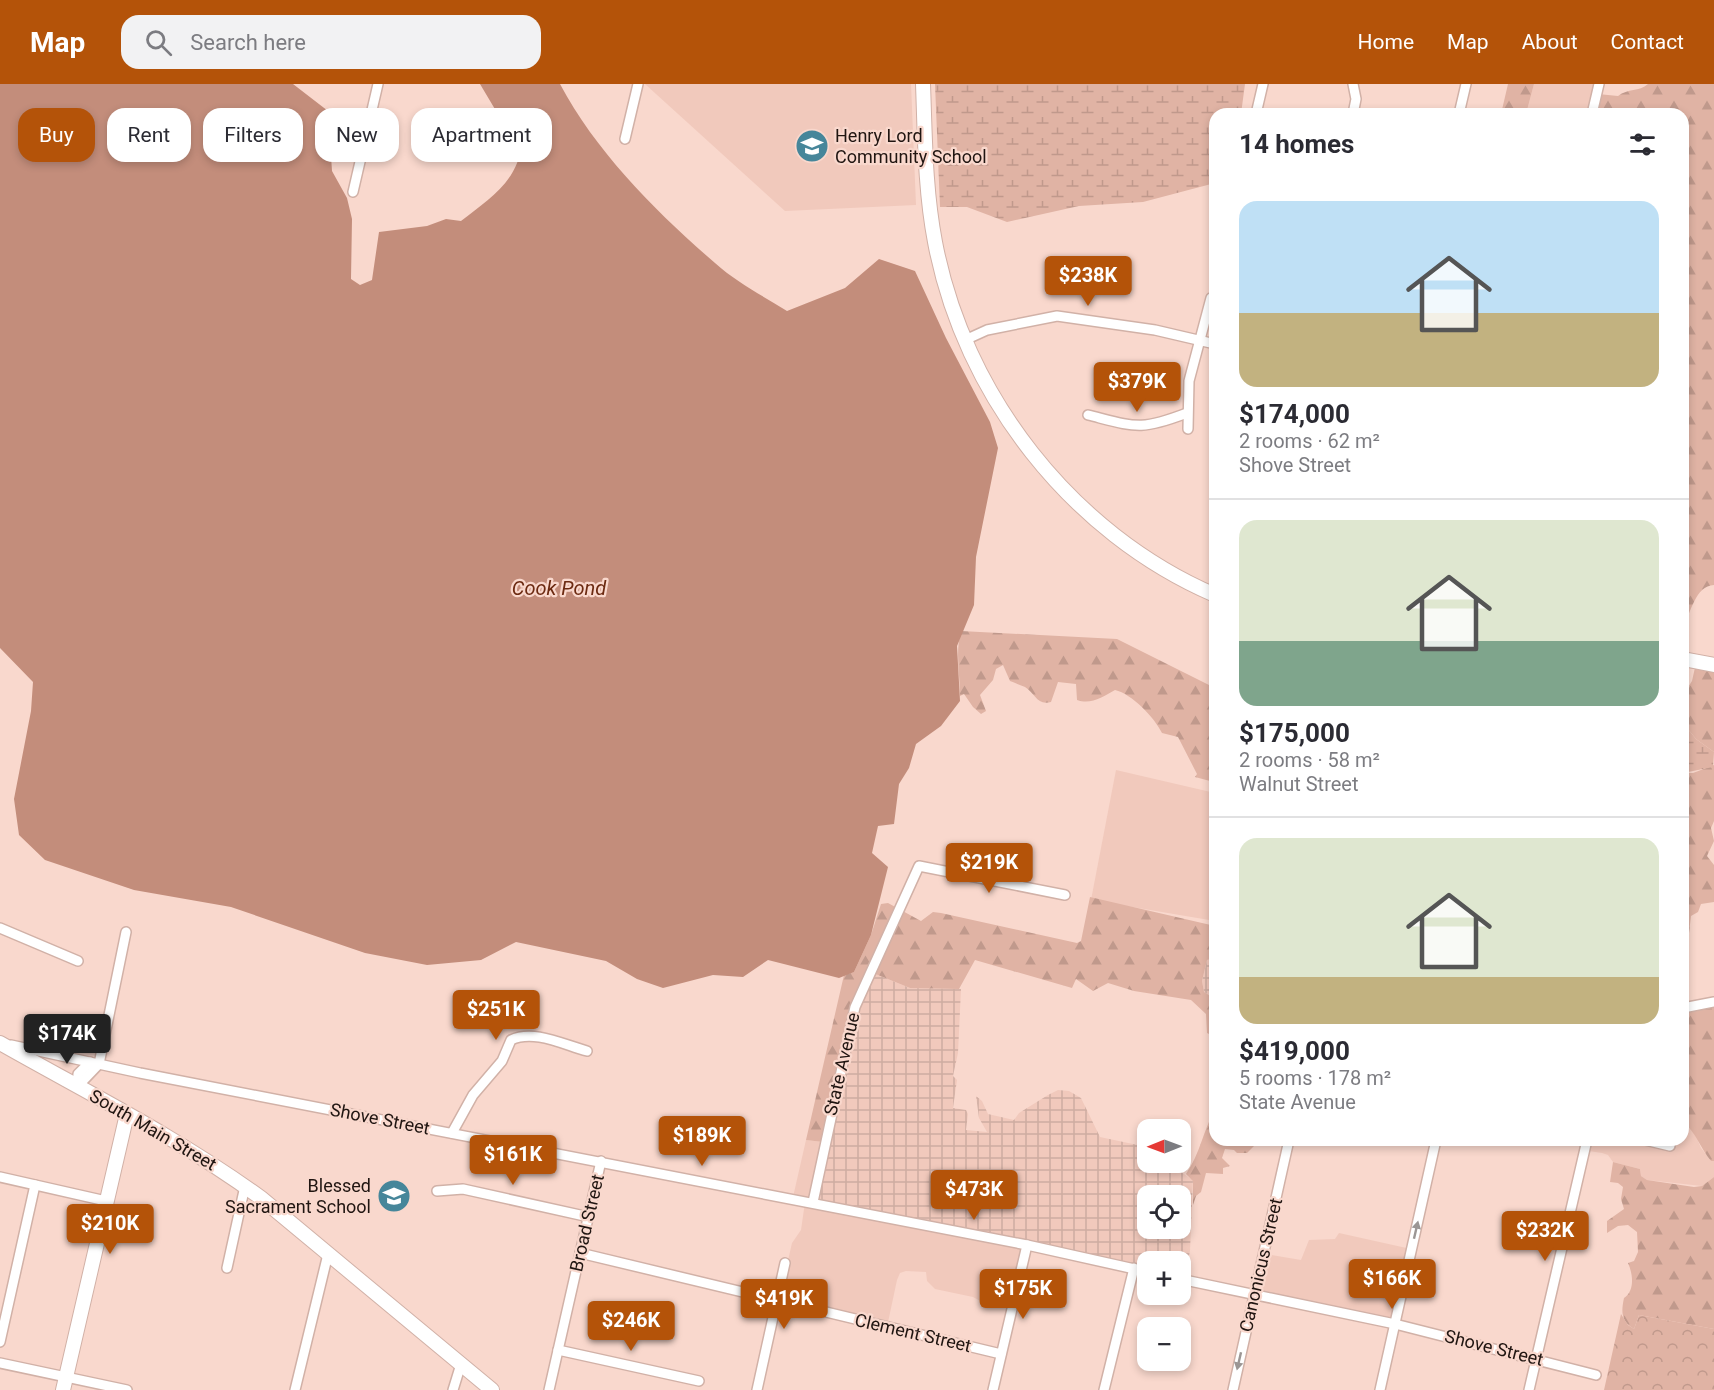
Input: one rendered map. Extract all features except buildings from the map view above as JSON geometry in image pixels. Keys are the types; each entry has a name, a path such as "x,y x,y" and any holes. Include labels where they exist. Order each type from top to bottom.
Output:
{"main road":[{"path":"923,84 931,222 946,287 965,340 989,389 1010,423 1064,489 1089,514 1135,550 1209,592"},
{"path":"1689,660 1714,665"},
{"name":"South Main Street","path":"0,1043 204,1159 245,1186 492,1390"},
{"path":"65,1383 126,1114"}],"street":[{"path":"353,192 378,84"},
{"path":"625,139 638,84"},
{"path":"1257,108 1263,84"},
{"path":"1353,84 1356,99 1354,108"},
{"path":"1460,108 1466,84"},
{"path":"1593,108 1599,84"},
{"path":"1188,429 1189,381 1209,306"},
{"path":"965,340 987,330 1057,316 1155,330 1209,342"},
{"path":"1088,415 1139,427 1156,425 1187,413"},
{"name":"State Avenue","path":"813,1202 855,1007 919,866 1065,895"},
{"path":"0,928 78,961"},
{"path":"77,1087 95,1063 126,932"},
{"path":"1689,1007 1714,1002"},
{"path":"452,1133 480,1085 502,1061 510,1040 519,1036 539,1038 587,1051"},
{"name":"Shove Street","path":"0,1043 813,1202 1137,1269"},
{"name":"Canonicus Street","path":"1233,1390 1288,1146"},
{"path":"1380,1390 1435,1146"},
{"path":"1529,1390 1586,1146"},
{"name":"Broad Street","path":"549,1390 601,1161"},
{"path":"0,1177 106,1201"},
{"path":"0,1342 35,1185"},
{"path":"227,1268 245,1186"},
{"path":"437,1191 463,1189 589,1217"},
{"path":"993,1390 1027,1245"},
{"name":"Clement Street","path":"580,1253 1001,1354"},
{"path":"296,1390 328,1254"},
{"path":"757,1390 785,1263"},
{"path":"1104,1390 1134,1268"},
{"name":"Shove Street","path":"1191,1281 1395,1324 1596,1375"},
{"path":"558,1350 699,1382"},
{"path":"0,1363 65,1383 126,1390"},
{"path":"453,1390 460,1364"}],"shaded area":[{"name":"Henry Lord Community School","path":"645,84 911,84 916,205 785,211"},
{"path":"1534,84 1600,84 1595,108 1528,108"},
{"path":"1116,770 1209,792 1209,920 1091,900"},
{"path":"1209,958 1209,995 1204,992 1202,981"},
{"path":"873,973 910,988 961,989 958,1053 953,1076 957,1080 953,1108 966,1110 968,1114 966,1130 987,1132 979,1118 976,1096 982,1101 988,1114 1014,1120 1019,1113 1048,1095 1058,1090 1069,1091 1081,1098 1100,1137 1137,1145 1137,1173 1182,1173 1193,1180 1191,1227 1191,1185 1137,1185 1137,1239 1191,1239 1190,1251 1137,1251 1137,1270 814,1203 848,1026"},
{"path":"1689,1127 1693,1130 1701,1148 1711,1161 1714,1161 1714,1177 1702,1186 1647,1180 1641,1176 1640,1169 1613,1162 1608,1155 1602,1153 1582,1150 1583,1146 1689,1146"},
{"path":"806,1140 823,1142 1025,1245 1011,1307 984,1303 973,1297 935,1289 927,1281 926,1272 906,1271 900,1273 897,1280 887,1327 779,1300 792,1243 801,1230 805,1202 793,1197"},
{"path":"1339,1233 1411,1249 1395,1321 1257,1296 1265,1254 1301,1260 1309,1240 1335,1239"}],"green space":[{"path":"935,84 1245,84 1242,108 1209,108 1209,185 1143,202 1079,206 1007,222 967,207 940,207"},
{"path":"1508,84 1534,84 1528,108 1502,108"},
{"path":"1648,84 1714,84 1714,585 1702,590 1689,613 1689,108 1595,108 1598,94 1618,96"},
{"path":"961,631 1117,639 1209,685 1209,781 1195,777 1197,774 1178,737 1162,733 1142,707 1122,692 1115,690 1097,700 1087,702 1077,700 1076,684 1058,682 1051,702 1046,703 1036,698 1025,687 1010,681 1003,665 996,669 993,680 980,695 986,711 981,714 964,694 960,696 959,639"},
{"path":"1696,663 1714,665 1714,752 1696,739 1689,730 1689,686"},
{"path":"1689,730 1696,739 1714,752 1713,767 1689,772"},
{"path":"1714,765 1714,821 1711,828 1714,841 1707,856 1714,865 1714,902 1701,904 1698,912 1691,916 1689,933 1689,773"},
{"path":"1090,897 1209,925 1209,959 1202,981 1204,992 1209,995 1209,1034 1207,1033 1206,1014 1191,1000 1134,991 1108,983 1093,991 1076,979 1072,988 975,960 959,989 910,988 873,973 853,1008 823,1142 806,1140 844,975 854,972 871,935 881,904 888,903 921,921 933,912 941,913 1077,943 1081,941"},
{"path":"1714,1002 1714,1161 1711,1161 1689,1128 1689,1006"},
{"path":"1209,1122 1209,1146 1254,1146 1247,1153 1225,1149 1222,1158 1230,1166 1223,1168 1223,1174 1206,1173 1201,1192 1196,1196 1193,1205 1193,1181 1186,1174 1191,1173 1191,1165"},
{"path":"1613,1162 1640,1169 1641,1176 1647,1180 1694,1187 1702,1186 1714,1177 1714,1329 1639,1315 1634,1329 1624,1319 1622,1312 1624,1298 1630,1291 1632,1282 1628,1263 1634,1261 1638,1252 1637,1232 1628,1225 1618,1226 1607,1233 1607,1221 1624,1209 1621,1199 1623,1187 1618,1183 1610,1182"},
{"path":"1621,1314 1628,1325 1634,1329 1639,1315 1714,1329 1714,1390 1604,1390"}],"water":[{"name":"Cook Pond","path":"0,84 293,84 324,108 315,108 315,162 331,162 332,171 347,198 352,219 351,279 360,285 372,280 379,232 427,226 446,219 461,221 501,188 517,162 552,162 552,108 494,108 480,84 560,84 591,134 629,180 671,224 723,270 787,311 845,288 879,259 915,271 946,338 990,422 998,448 976,557 974,605 957,646 960,701 941,726 916,744 909,768 899,784 894,824 878,826 872,853 888,867 871,935 854,972 839,978 768,960 743,977 713,975 663,988 637,979 606,961 516,942 481,960 427,965 365,953 231,907 134,890 45,860 19,835 14,799 31,711 33,682 0,648"}],"place":[{"name":"Henry Lord Community School","path":"812,146"},
{"name":"Blessed Sacrament School","path":"394,1196"}]}
